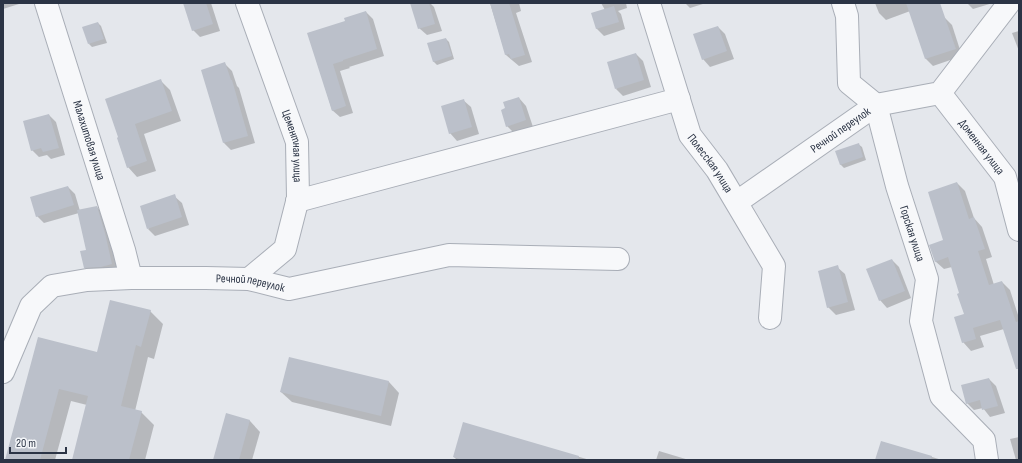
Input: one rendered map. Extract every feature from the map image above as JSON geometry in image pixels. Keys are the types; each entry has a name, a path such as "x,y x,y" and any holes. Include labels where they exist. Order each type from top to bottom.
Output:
{"street":[{"name":"Малахитовая улица","path":"46,3 124,250 131,278"},
{"name":"Цементная улица","path":"247,3 297,142 297,201 285,249 250,279"},
{"name":"Полесская улица","path":"649,3 690,135 717,170 774,266 770,318"},
{"path":"843,3 847,16 849,83 876,105"},
{"path":"940,94 1009,3"},
{"name":"Речной переулок","path":"737,202 876,105 940,94"},
{"name":"Доменная улица","path":"940,94 1005,177 1019,230"},
{"path":"297,201 679,99"},
{"name":"Горская улица","path":"876,105 897,186 927,279 920,321 941,396 984,440 987,460"},
{"name":"Речной переулок","path":"3,372 12,330 31,306 52,286 87,280 131,278 250,279 289,289 449,255 618,259"}],"building":[{"path":"183,3 206,3 213,24 192,31"},
{"path":"410,3 429,3 435,24 418,29"},
{"path":"490,3 509,3 525,55 511,59 509,54 505,55"},
{"path":"906,3 940,3 956,49 925,59"},
{"path":"614,6 619,22 596,29 591,13"},
{"path":"366,11 377,49 333,64 346,106 332,111 307,33 345,21 344,18"},
{"path":"98,22 104,39 88,44 82,27"},
{"path":"718,26 727,51 702,60 693,34"},
{"path":"446,38 452,56 433,62 427,43"},
{"path":"636,53 644,80 615,89 607,62"},
{"path":"225,62 232,80 248,136 223,143 201,70"},
{"path":"161,79 172,111 135,124 147,161 127,168 105,99"},
{"path":"519,97 526,120 506,127 501,110 505,108 503,102"},
{"path":"464,99 472,127 449,134 441,106"},
{"path":"49,114 59,148 43,152 41,148 31,151 23,121"},
{"path":"859,143 863,157 840,165 835,151"},
{"path":"957,182 969,219 974,217 985,249 978,251 989,285 1002,281 1016,322 1019,321 1019,369 1016,369 1000,320 973,328 976,339 962,343 954,317 964,314 957,294 959,293 948,257 935,262 929,245 943,240 928,192"},
{"path":"68,186 74,205 36,217 30,197"},
{"path":"175,194 182,217 147,229 140,206"},
{"path":"97,206 112,264 101,267 84,268 80,251 86,250 77,210"},
{"path":"892,259 905,291 879,301 866,269"},
{"path":"838,265 848,302 827,308 818,271"},
{"path":"110,300 151,310 141,347 136,345 121,406 142,411 129,460 72,460 88,396 59,389 40,460 5,460 38,337 97,352"},
{"path":"289,357 389,381 381,416 280,392"},
{"path":"989,378 998,406 982,410 980,400 966,404 961,385"},
{"path":"226,413 250,420 239,460 213,460"},
{"path":"463,422 579,456 578,460 462,460 453,457"},
{"path":"881,441 932,456 931,460 875,460"}]}
